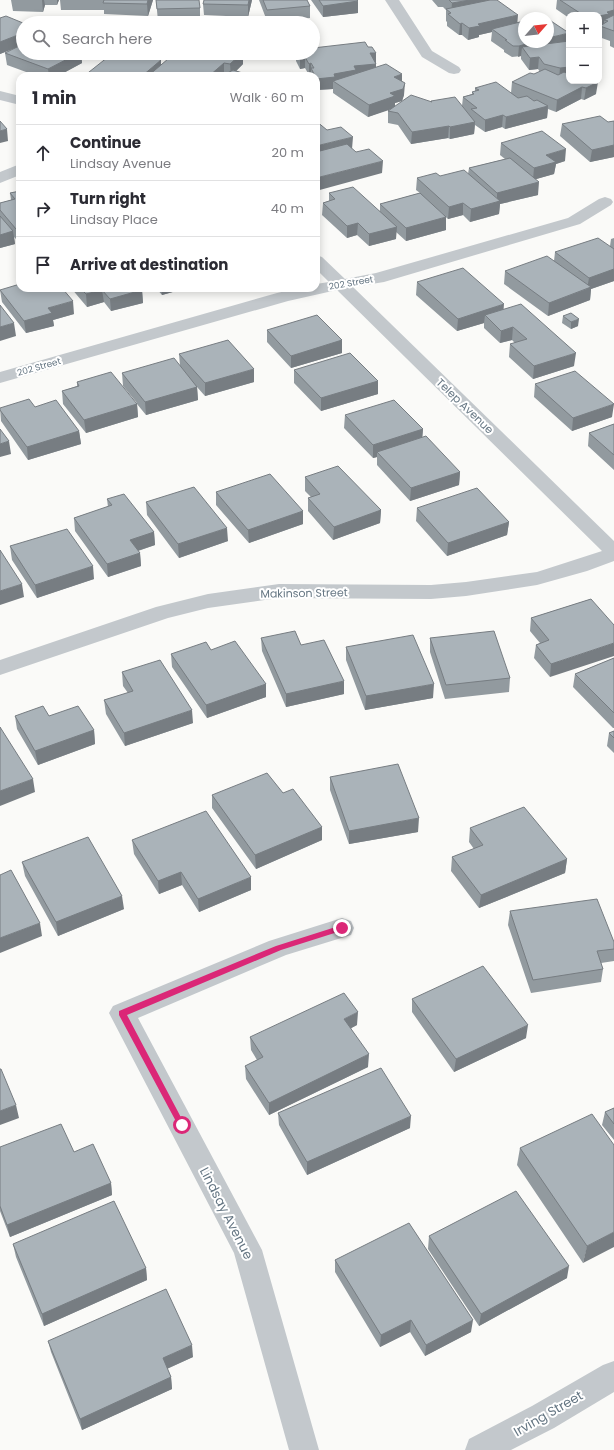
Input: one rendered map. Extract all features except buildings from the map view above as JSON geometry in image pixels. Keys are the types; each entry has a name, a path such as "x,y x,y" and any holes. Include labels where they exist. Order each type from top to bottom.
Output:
{"street":[{"path":"392,0 427,54 454,70"},
{"path":"0,95 16,100"},
{"path":"0,178 16,171"},
{"name":"202 Street","path":"320,289 378,278 574,221 606,202"},
{"name":"Telep Avenue","path":"320,264 614,553"},
{"name":"202 Street","path":"0,378 305,292"},
{"name":"Makinson Street","path":"0,668 163,612 208,601 279,591 431,592 466,589 537,578 580,566 614,553"},
{"name":"Lindsay Avenue","path":"304,1450 248,1250 122,1013 278,948 342,928"},
{"name":"Irving Street","path":"480,1450 543,1417 614,1374"}],"route":[{"path":"182,1125 122,1013 278,948 342,928"}]}
